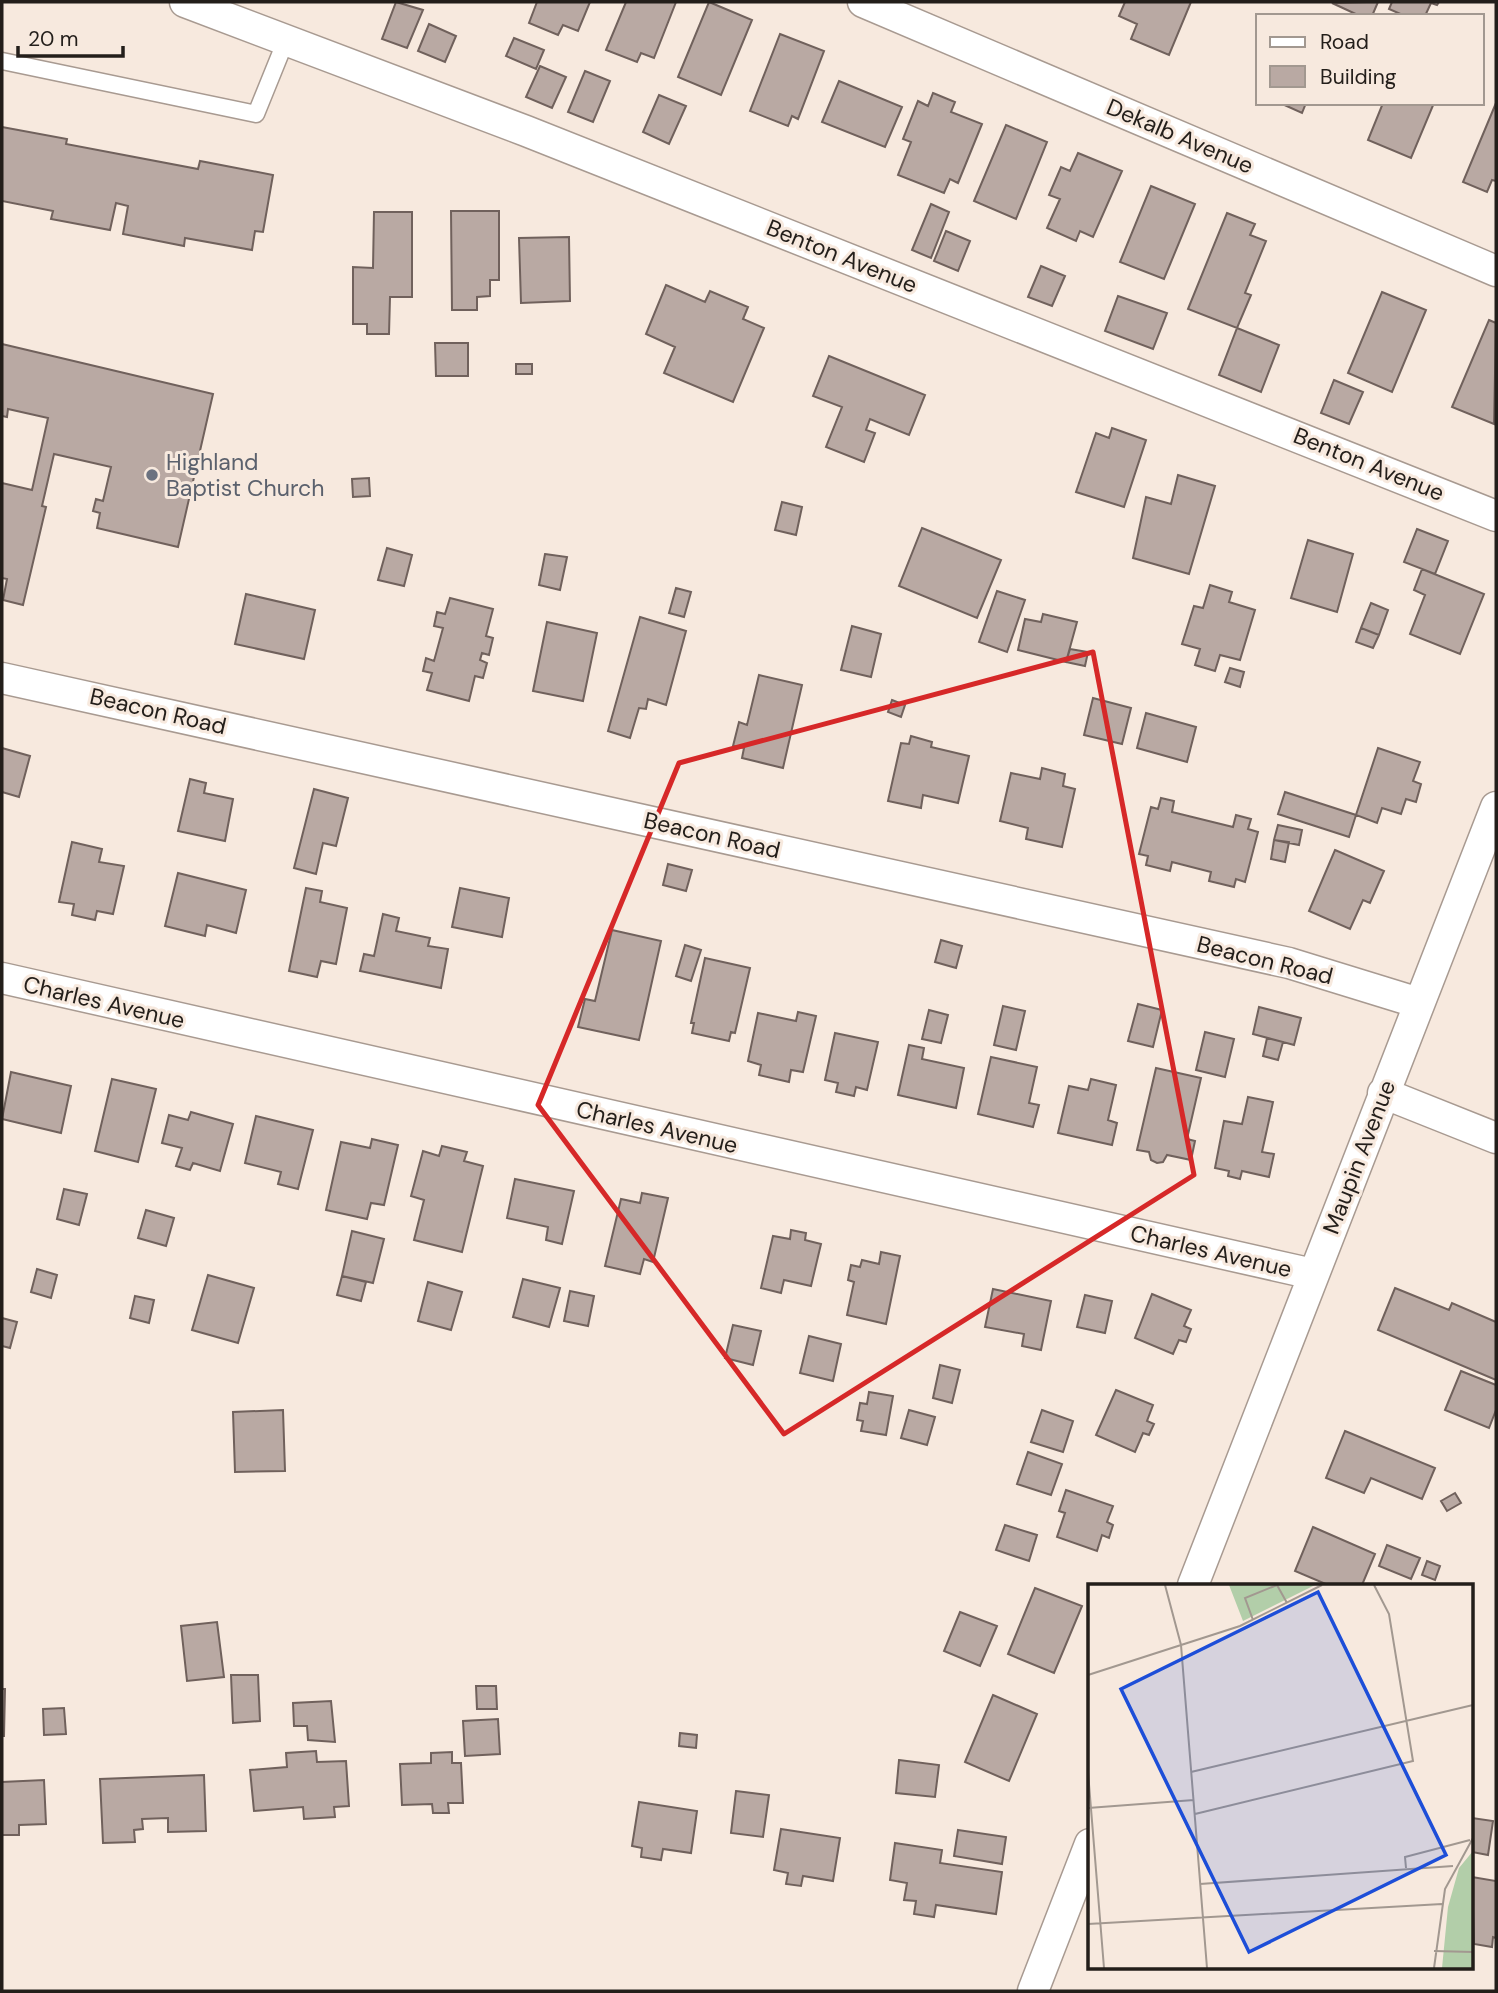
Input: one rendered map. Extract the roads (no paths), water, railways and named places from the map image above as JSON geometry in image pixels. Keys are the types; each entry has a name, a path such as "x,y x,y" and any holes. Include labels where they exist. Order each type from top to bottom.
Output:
{"street":[{"name":"Benton Avenue","path":"185,2 526,131 1496,516"},
{"name":"Dekalb Avenue","path":"863,2 1496,271"},
{"name":"Beacon Road","path":"2,678 1289,963 1419,1003"},
{"name":"Maupin Avenue","path":"1193,1584 1496,807"},
{"name":"Charles Avenue","path":"2,978 1313,1274"},
{"path":"1384,1093 1496,1138"},
{"path":"1033,1991 1088,1849"}],"lane":[{"path":"2,61 256,114 286,40"}],"place":[{"name":"Highland Baptist Church","path":"152,475"}]}
